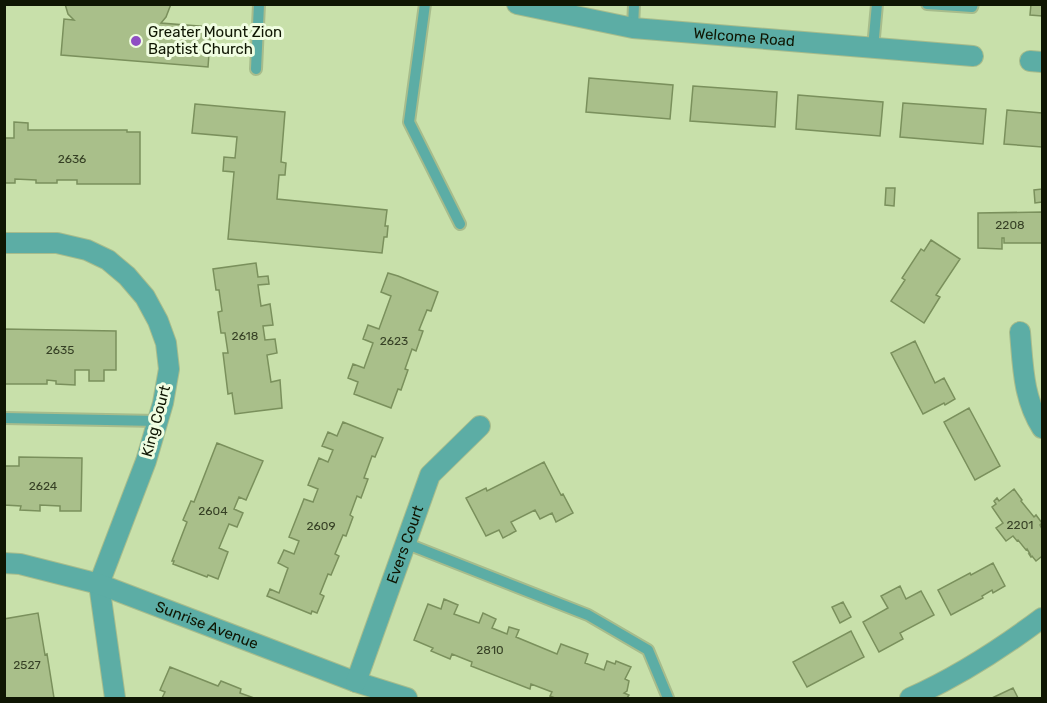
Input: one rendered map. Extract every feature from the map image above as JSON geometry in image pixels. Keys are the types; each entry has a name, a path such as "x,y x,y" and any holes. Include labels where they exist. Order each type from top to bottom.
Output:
{"street":[{"name":"Welcome Road","path":"518,4 633,28 973,56"},
{"name":"King Court","path":"4,243 57,243 87,250 108,260 127,276 145,297 159,321 166,343 169,369 164,403 146,461 99,584 115,699"},
{"path":"1020,332 1024,384 1035,417 1042,428"},
{"name":"Evers Court","path":"356,682 430,475 480,426"},
{"name":"Sunrise Avenue","path":"4,564 20,564 99,584 356,682 407,699"},
{"path":"920,696 1027,630 1042,618"}],"lane":[{"path":"256,69 259,4"},
{"path":"425,4 409,122 460,224"},
{"path":"633,28 634,4"},
{"path":"873,48 877,4"},
{"path":"927,4 972,7 973,4"},
{"path":"4,418 158,421"},
{"path":"405,543 588,615 648,650 668,699"}],"building":[{"name":"Greater Mount Zion Baptist Church","path":"65,4 171,4 161,23 211,27 208,67 61,55 64,19 74,20 68,14"},
{"path":"1031,4 1042,4 1042,16 1030,15"},
{"path":"589,78 673,85 670,119 586,112"},
{"path":"693,86 777,92 775,127 690,121"},
{"path":"798,95 883,102 880,136 796,129"},
{"path":"903,103 986,109 983,144 900,137"},
{"path":"195,104 285,112 281,162 286,163 285,175 279,175 277,199 387,210 385,226 388,226 387,237 384,237 382,253 228,239 234,172 223,171 224,157 235,158 237,137 192,133"},
{"path":"1007,110 1042,113 1042,147 1004,144"},
{"path":"14,122 28,123 28,130 140,132 140,184 77,184 77,180 36,183 36,180 15,179 15,183 4,183 4,138 14,138"},
{"path":"886,188 895,188 894,206 885,205"},
{"path":"1042,189 1042,202 1035,203 1034,190"},
{"path":"1042,212 1042,243 1004,243 1004,238 1002,238 1002,249 978,248 978,213"},
{"path":"931,240 960,259 936,295 940,297 924,323 891,301 905,280 902,278 921,249 924,251"},
{"path":"256,263 258,277 268,276 269,284 258,285 261,306 270,304 273,325 263,326 265,340 275,339 277,353 267,355 271,382 280,380 282,408 235,414 232,393 228,394 223,353 228,353 225,333 221,333 218,312 222,311 213,269"},
{"path":"388,273 438,292 431,311 427,310 419,330 423,331 416,351 412,349 401,390 398,389 391,408 354,394 358,382 348,378 353,364 364,368 373,343 363,339 368,325 379,329 391,296 381,292"},
{"path":"4,329 116,331 116,370 104,370 104,381 89,381 89,370 75,370 75,385 56,384 56,381 47,380 47,384 4,384"},
{"path":"915,341 935,383 944,378 955,399 923,414 891,353"},
{"path":"969,408 1000,466 975,480 944,422"},
{"path":"343,422 383,438 375,457 372,456 364,478 368,479 361,498 357,496 346,536 343,535 335,554 339,556 320,594 324,596 317,613 312,611 311,614 267,596 270,589 279,593 288,568 278,563 284,550 294,554 299,541 289,537 304,499 313,502 318,489 308,485 319,458 328,462 333,450 322,446 328,432 337,436"},
{"path":"217,443 263,461 246,500 239,497 234,509 243,513 237,527 229,524 219,548 228,552 218,579 173,564 174,561 172,561 187,522 183,520 191,501 194,502"},
{"path":"19,457 82,458 81,511 60,511 60,506 40,505 40,511 20,510 21,506 4,505 4,466 19,466"},
{"path":"544,462 573,513 556,522 552,513 540,519 535,510 511,522 516,531 503,538 499,530 486,536 466,498 486,488 487,491"},
{"path":"1014,489 1034,517 1036,515 1042,523 1040,525 1042,526 1042,557 1036,561 1018,540 1013,536 1006,541 996,528 1003,523 992,507 996,504 994,501 997,498 999,501"},
{"path":"993,563 1005,586 993,593 992,590 982,596 983,598 951,615 938,590"},
{"path":"900,586 906,599 921,591 934,615 900,633 903,639 879,652 863,622 888,608 881,596"},
{"path":"444,599 458,605 454,614 479,623 483,613 496,619 492,628 507,634 509,627 519,630 516,637 557,654 561,644 588,654 585,663 604,670 607,661 615,664 616,661 631,667 625,679 629,681 627,691 624,693 629,695 627,698 555,698 550,696 552,692 531,684 530,689 471,666 472,662 452,654 450,659 431,651 433,648 414,640 428,604 441,609"},
{"path":"843,602 851,617 840,623 832,607"},
{"path":"38,613 54,698 4,698 4,619"},
{"path":"851,631 864,657 807,687 793,662"},
{"path":"170,667 218,686 221,681 241,689 240,693 254,698 162,698 165,692 160,690"},
{"path":"1013,688 1018,698 992,698"}],"place":[{"name":"Greater Mount Zion Baptist Church","path":"136,41"}]}
